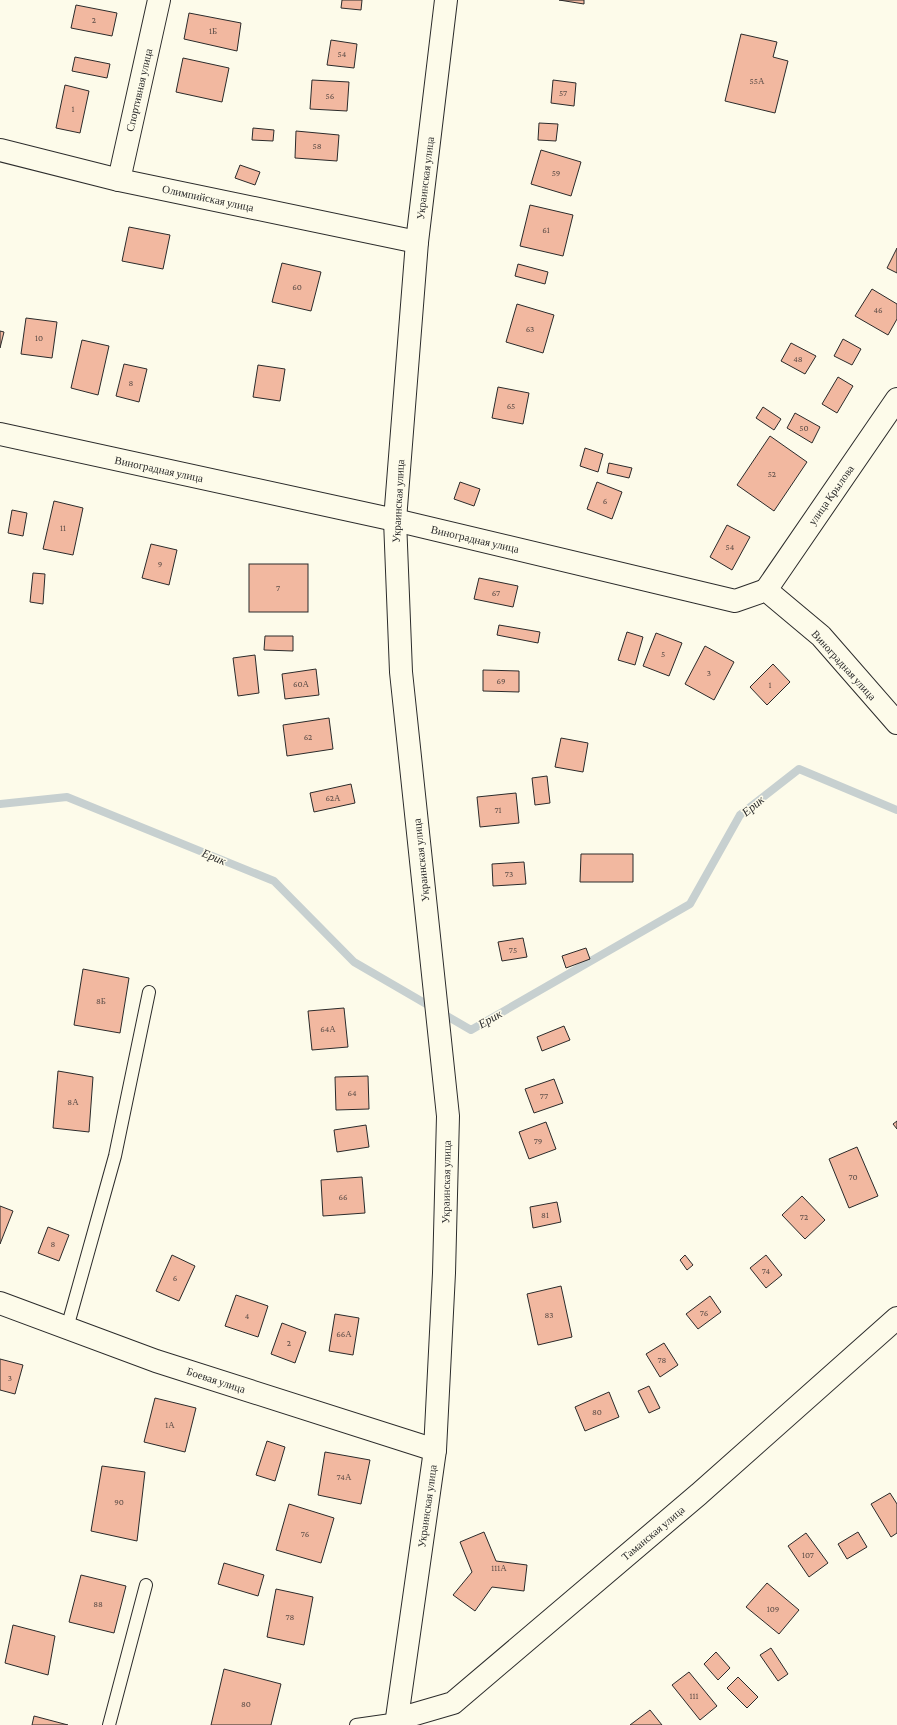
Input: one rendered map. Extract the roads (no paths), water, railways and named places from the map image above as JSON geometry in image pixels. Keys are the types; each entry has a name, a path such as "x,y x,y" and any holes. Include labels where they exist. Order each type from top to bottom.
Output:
{"street":[{"name":"Спортивная улица","path":"119,180 159,0"},
{"name":"Украинская улица","path":"397,1722 435,1450 444,1273 448,1116 401,672 395,520 417,242 446,0"},
{"name":"Олимпийская улица","path":"0,150 119,180 417,242"},
{"name":"улица Крылова","path":"766,590 897,400"},
{"name":"Виноградная улица","path":"0,434 395,520 735,601 766,590 821,636 897,723"},
{"name":"Боевая улица","path":"0,1303 156,1361 435,1450"},
{"name":"Таманская улица","path":"397,1722 453,1703 699,1494 897,1318"}],"lane":[{"path":"67,1328 115,1156 149,992"},
{"path":"109,1725 146,1585"},
{"path":"356,1725 397,1722"}],"waterway":[{"name":"Ерик","path":"0,804 67,797 274,881 354,962 471,1030 690,904 740,815 799,769 897,810"}]}
